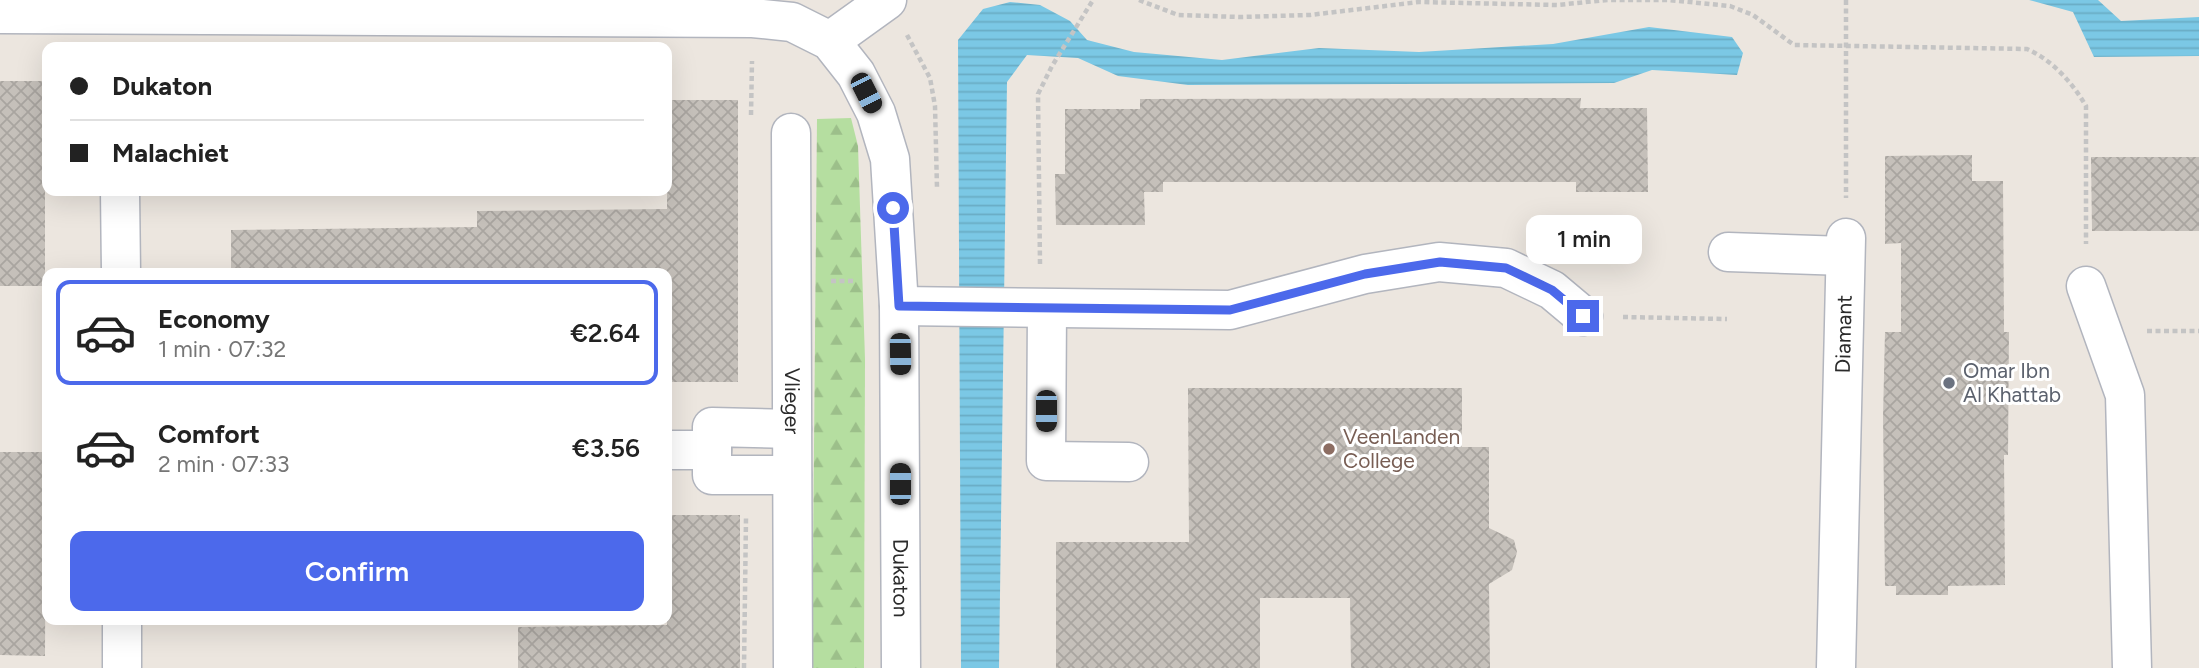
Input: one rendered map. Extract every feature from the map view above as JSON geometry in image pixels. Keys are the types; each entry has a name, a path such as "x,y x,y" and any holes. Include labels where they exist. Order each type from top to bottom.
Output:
{"street":[{"path":"0,14 118,31 753,18 792,22 830,41 887,0"},
{"name":"Dukaton","path":"830,41 856,74 876,113 890,159 899,306 901,668"},
{"name":"Vlieger","path":"791,133 793,668"},
{"path":"120,196 121,268"},
{"path":"1728,252 1845,247"},
{"name":"Diamant","path":"1836,668 1845,247"},
{"path":"899,306 1230,310 1365,274 1440,262 1506,268 1552,290 1583,316"},
{"path":"2086,286 2125,395 2132,668"},
{"path":"1047,309 1045,461 1129,462"},
{"path":"792,429 712,426 712,475 792,475"},
{"path":"672,450 712,450"},
{"path":"122,625 122,668"}],"path":[{"path":"1047,309 1041,288 1038,94 1093,0"},
{"path":"1139,0 1178,15 1240,17 1310,15 1419,2 1536,5 1669,0 1731,6 1753,15 1794,45 2027,49 2042,56 2075,87 2086,106 2086,286"},
{"path":"1845,247 1846,0"},
{"path":"750,128 753,18"},
{"path":"792,280 875,281 899,306"},
{"path":"1583,316 1727,319"},
{"path":"744,668 747,475"}],"green space":[{"path":"851,118 858,146 865,359 864,668 812,668 817,119"}],"water":[{"path":"2029,0 2098,0 2121,21 2199,17 2199,56 2094,57 2073,12"},
{"path":"1010,2 1040,5 1070,21 1087,40 1134,52 1222,60 1319,48 1419,52 1553,44 1649,27 1732,37 1743,53 1737,75 1652,70 1614,83 1188,85 1118,76 1078,58 1027,55 1007,82 999,668 961,668 958,40 983,9"}],"building":[{"path":"0,81 42,81 45,268 42,268 42,286 0,286"},
{"path":"1581,98 1580,108 1647,108 1648,192 1576,192 1576,182 1163,182 1163,192 1144,192 1145,225 1056,225 1055,174 1065,174 1065,109 1140,109 1140,99"},
{"path":"672,100 738,100 738,382 672,382 672,268 231,268 231,230 477,227 477,211 667,209 667,196 672,196"},
{"path":"1972,155 1972,181 2003,181 2004,332 2009,332 2008,455 2004,455 2005,585 1948,586 1948,595 1896,595 1896,586 1885,586 1883,417 1885,332 1901,332 1901,243 1885,244 1885,156"},
{"path":"2091,157 2199,157 2199,231 2092,231"},
{"path":"1188,388 1462,388 1462,447 1489,447 1489,528 1514,540 1517,552 1512,570 1489,584 1490,668 1351,668 1350,598 1260,598 1260,668 1056,668 1056,542 1189,542"},
{"path":"0,452 42,452 42,625 45,625 45,656 0,655"},
{"path":"672,515 740,515 740,668 518,668 518,627 672,625"}],"place":[{"name":"Omar Ibn Al Khattab","path":"1949,383"},
{"name":"VeenLanden College","path":"1329,449"}],"route":[{"path":"893,208 899,306 1230,310 1365,274 1440,262 1506,268 1552,290 1583,316"}]}
